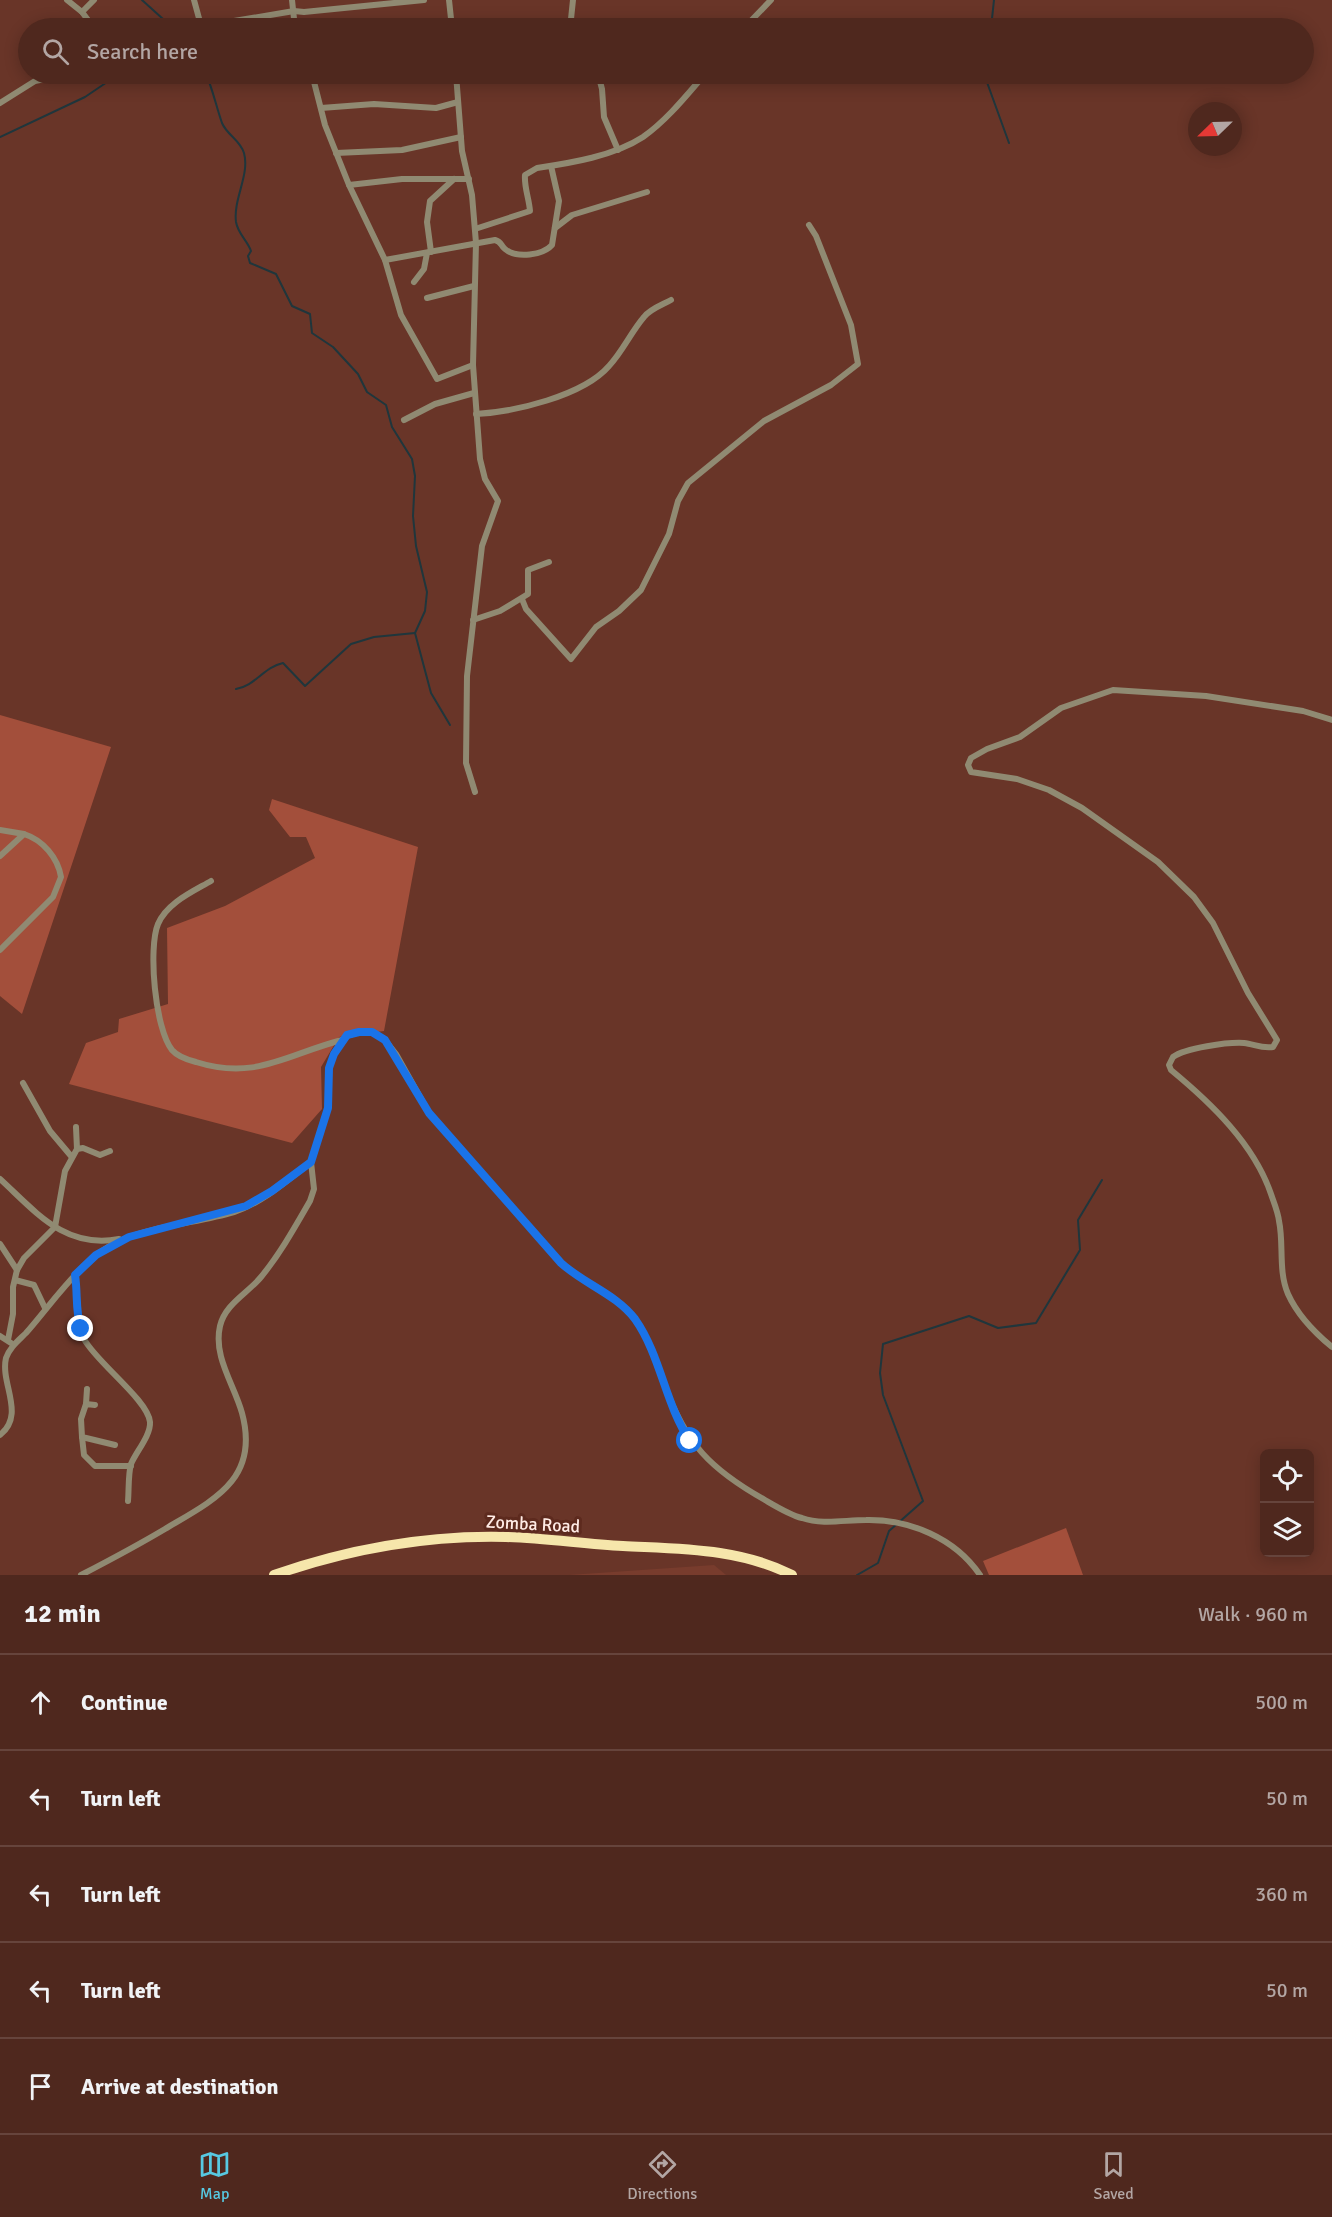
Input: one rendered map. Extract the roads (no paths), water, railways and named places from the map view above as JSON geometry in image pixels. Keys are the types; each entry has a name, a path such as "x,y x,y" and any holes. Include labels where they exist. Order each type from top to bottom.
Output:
{"highway":[{"name":"Zomba Road","path":"274,1575 343,1554 403,1543 448,1538 506,1537 710,1551 750,1559 792,1575"}],"street":[{"path":"67,0 86,18"},
{"path":"82,12 94,0"},
{"path":"194,0 199,18"},
{"path":"292,0 294,18"},
{"path":"263,18 294,11 304,12 356,3 424,0"},
{"path":"449,0 451,18"},
{"path":"571,18 573,0"},
{"path":"754,18 771,0"},
{"path":"0,103 30,84"},
{"path":"315,84 336,153 385,260 401,315 437,379 473,365"},
{"path":"457,84 461,137 469,179 476,243 473,365 476,414 482,471 498,501 482,546 467,676 466,748 468,774 475,792"},
{"path":"601,84 604,117 618,150"},
{"path":"475,229 530,211 528,191 524,185 525,175 537,168 618,150 654,128 696,84"},
{"path":"321,108 374,104 436,108 458,102"},
{"path":"336,153 402,150 461,137"},
{"path":"385,260 495,240 514,253 534,255 547,250 552,245 559,201 551,166"},
{"path":"349,185 402,179 469,179"},
{"path":"414,282 424,269 429,253 430,201 454,179"},
{"path":"555,228 572,215 646,192"},
{"path":"522,599 526,609 571,659 596,627 625,606 641,590 669,534 678,501 688,483 764,421 831,385 858,364 852,324 816,236 809,225"},
{"path":"427,298 474,286"},
{"path":"476,414 495,413 549,400 599,376 626,346 645,315 671,300"},
{"path":"404,420 435,404 474,393"},
{"path":"473,620 522,599 528,594 528,570 549,562"},
{"path":"1332,720 1304,711 1206,696 1113,690 1061,708 1020,737 987,748 970,758 968,765 972,772 1017,779 1048,790 1082,808 1158,862 1194,897 1213,922 1238,975 1277,1040 1273,1047 1266,1048 1243,1043 1190,1050 1173,1057 1169,1065 1170,1070 1226,1122 1250,1153 1270,1191 1278,1215 1283,1276 1288,1293 1301,1314 1332,1347"},
{"path":"0,830 24,834 42,844 54,858 60,871 60,882 53,897 0,950"},
{"path":"0,856 24,834"},
{"path":"211,881 186,895 167,911 158,925 155,936 157,999 166,1039 172,1050 197,1063 235,1070 266,1066 315,1047 342,1040"},
{"path":"81,1575 219,1497 237,1475 246,1453 244,1424 219,1347 221,1324 231,1307 262,1275 315,1189 311,1162 328,1108 329,1068 342,1040 347,1035 372,1032 385,1040 429,1113 561,1263 629,1312 649,1345 683,1430 705,1458 758,1496 803,1518 833,1523 866,1520 893,1522 928,1532 961,1553 980,1575"},
{"path":"23,1083 50,1131 71,1156"},
{"path":"76,1127 77,1149"},
{"path":"0,1435 9,1426 12,1418 4,1370 11,1343 17,1270 24,1258 55,1227 65,1171 71,1156 77,1149 83,1148 100,1155 110,1151"},
{"path":"0,1179 55,1227 68,1235 92,1242 129,1237 236,1211 272,1191 311,1162"},
{"path":"11,1343 96,1255 129,1237"},
{"path":"0,1244 17,1270"},
{"path":"75,1275 79,1297 78,1320 83,1337 103,1365 135,1397 149,1419 149,1427 130,1466 128,1501"},
{"path":"15,1280 34,1285 45,1308"},
{"path":"0,1336 11,1343"},
{"path":"87,1389 86,1404 81,1419 84,1455 95,1466 130,1466"},
{"path":"86,1404 95,1405"},
{"path":"82,1437 116,1445"}],"waterway":[{"path":"142,0 162,18"},
{"path":"992,18 994,0"},
{"path":"0,137 85,97 104,84"},
{"path":"210,84 222,123 244,153 245,170 237,205 236,222 251,251 248,256 250,263 276,274 292,306 310,314 312,333 333,347 358,374 367,392 386,405 392,427 412,459 415,476 413,516 416,546 427,592 425,611 415,633 431,693 450,725"},
{"path":"988,84 1009,143"},
{"path":"236,689 249,684 270,668 283,663 305,686 351,644 374,637 415,633"},
{"path":"857,1575 878,1563 889,1531 923,1501 883,1395 880,1373 883,1344 969,1316 998,1328 1036,1323 1080,1250 1078,1220 1102,1180"}]}
